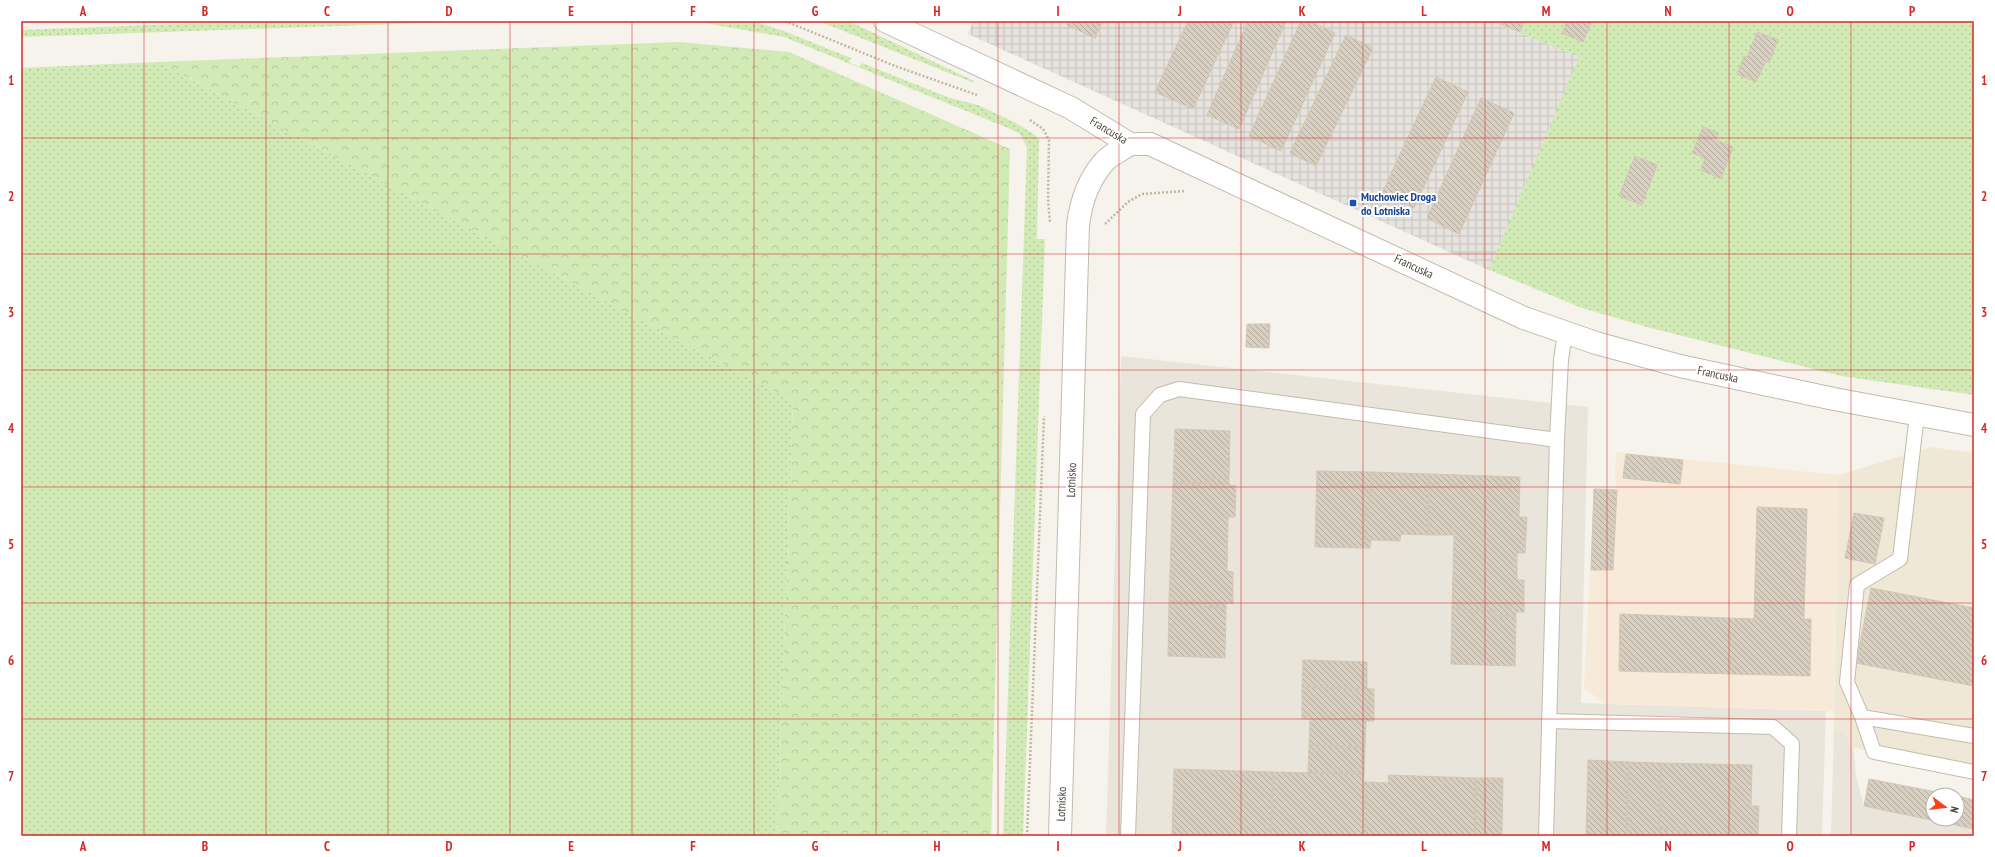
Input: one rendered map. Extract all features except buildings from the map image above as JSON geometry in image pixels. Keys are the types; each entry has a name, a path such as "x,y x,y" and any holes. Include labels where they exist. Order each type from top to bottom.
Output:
{"street":[{"name":"Francuska","path":"886,21 1071,108 1130,144 1150,144 1524,318 1596,343 1680,366 1974,425"},
{"name":"Lotnisko","path":"1060,836 1078,225 1080,206 1090,182 1104,162 1130,144"}],"lane":[{"path":"1546,836 1557,440 1561,360 1565,332"},
{"path":"1128,836 1143,414 1160,395 1180,389 1557,440"},
{"path":"1917,414 1900,559 1857,585 1847,682 1862,717 1874,752 1974,772"},
{"path":"1862,717 1974,736"},
{"path":"1549,721 1773,727 1792,744 1789,836"}],"path":[{"path":"786,21 895,66 979,96"},
{"path":"1026,118 1043,129 1048,140 1048,199 1050,228"},
{"path":"1028,836 1044,414"}],"shaded area":[{"path":"973,21 1490,21 1580,57 1489,270 968,34"},
{"path":"1121,356 1588,407 1581,703 1826,711 1822,836 1106,836"},
{"path":"1931,447 1974,453 1974,778 1853,747 1844,732 1834,728 1839,475"},
{"path":"1616,452 1839,475 1834,711 1608,704 1584,689 1594,489 1616,490"},
{"path":"1834,728 1844,732 1853,747 1856,776 1864,806 1925,819 1925,827 1964,827 1974,829 1974,836 1831,836"}],"green space":[{"path":"258,21 482,21 21,37 21,30"},
{"path":"693,21 753,21 784,31 851,58 849,62 859,67 862,63 950,98 978,105 1016,123 1035,135 1039,140 1037,239 1045,239 1023,836 1003,836 1027,147 1020,134 1008,128 784,37"},
{"path":"818,21 847,21 855,24 974,81 974,83"},
{"path":"1490,21 1974,21 1974,395 1841,376 1647,327 1582,308 1489,270 1579,57"},
{"path":"680,42 789,52 1010,149 991,836 777,836 793,401 158,62"},
{"path":"158,62 793,401 777,836 21,836 21,68"}],"place":[{"name":"Muchowiec Droga do Lotniska","path":"1353,203"}]}
